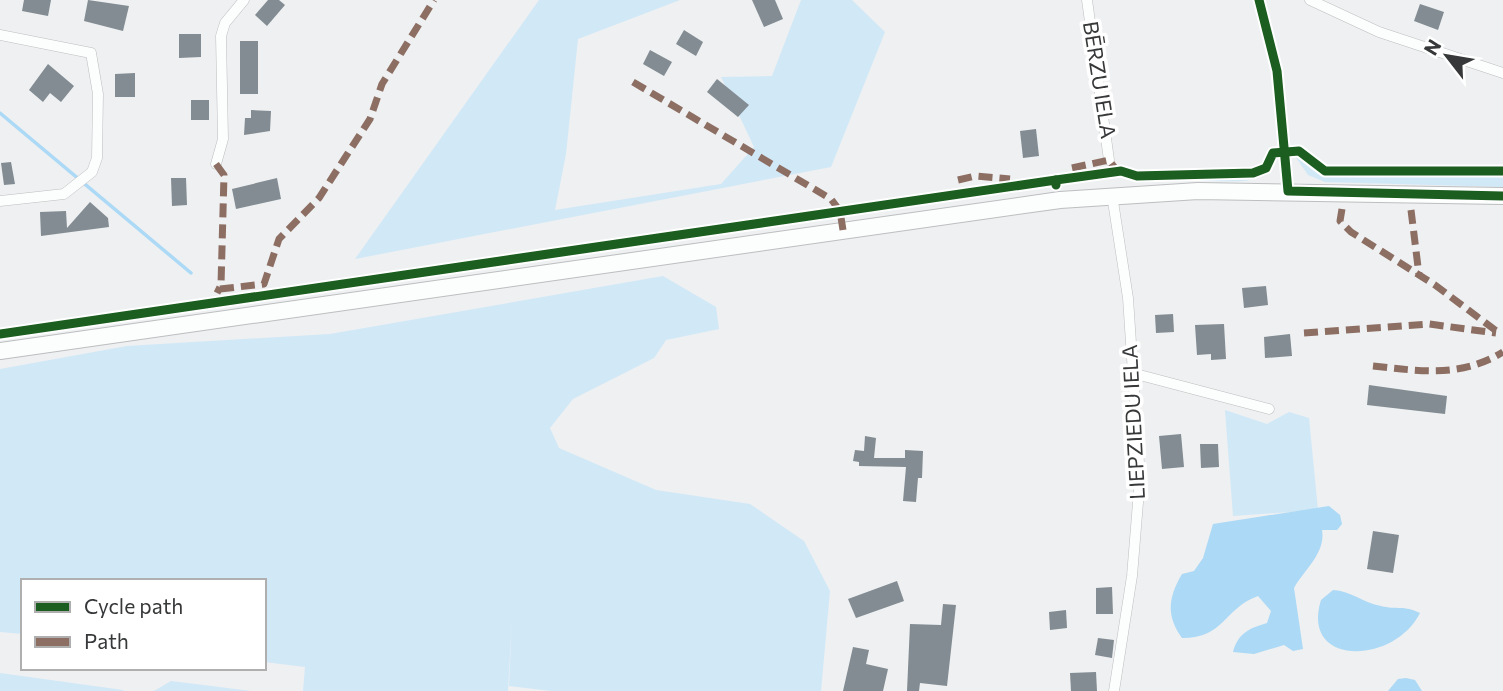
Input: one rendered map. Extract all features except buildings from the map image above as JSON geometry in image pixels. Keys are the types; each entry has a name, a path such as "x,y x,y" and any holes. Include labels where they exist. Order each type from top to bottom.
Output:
{"main road":[{"path":"0,351 1002,206 1112,195 1288,191 1503,196"}],"street":[{"path":"216,164 223,139 221,36 225,23 244,0"},
{"name":"BĒRZU IELA","path":"1087,0 1110,146 1109,160"},
{"path":"1258,0 1277,71 1288,191"},
{"path":"1310,0 1379,32 1503,73"},
{"path":"0,35 91,53 98,94 97,158 92,172 64,194 0,201"},
{"name":"LIEPZIEDU IELA","path":"1112,195 1128,298 1140,478 1138,523 1114,691"},
{"path":"1132,373 1269,409"}],"shaded area":[{"path":"539,0 680,0 578,39 566,154 555,210 721,184 754,147 721,77 772,76 801,0 852,0 885,32 831,167 355,259"},
{"path":"1274,155 1276,161 1270,170 1254,179 1201,181 1201,176 1255,175 1270,165"},
{"path":"1295,156 1301,156 1311,169 1323,175 1503,176 1503,187 1325,182 1308,175"},
{"path":"663,276 716,307 719,329 666,340 654,358 573,399 550,428 559,448 656,490 750,504 804,541 830,591 821,691 551,691 509,686 512,618 508,691 303,691 305,667 266,662 266,579 21,579 21,634 0,632 0,369 127,346 330,334"},
{"path":"1225,410 1267,424 1289,412 1309,418 1318,510 1233,516"},
{"path":"0,673 123,690 124,691 0,691"},
{"path":"171,681 251,691 154,691"}],"water":[{"path":"1329,506 1340,515 1342,524 1337,530 1322,530 1318,554 1294,588 1303,649 1293,651 1284,645 1254,654 1233,652 1238,640 1246,632 1267,623 1271,611 1258,596 1247,601 1207,633 1182,638 1171,614 1174,591 1182,574 1194,571 1203,558 1213,524"},
{"path":"1333,590 1386,607 1420,613 1407,630 1391,642 1372,649 1353,651 1336,647 1324,638 1318,622 1321,600"},
{"path":"1398,679 1415,680 1422,691 1388,691"}],"waterway":[{"path":"0,113 191,273"}],"marked path":[{"path":"220,289 264,284 279,239 319,198 370,119 382,84 434,0"},
{"path":"633,82 831,199 840,211 843,230"},
{"path":"1072,168 1109,160 1118,172"},
{"path":"216,164 224,175 221,285 217,293"},
{"path":"958,180 975,176 1010,179"},
{"path":"1342,209 1340,221 1351,232 1435,285 1499,333"},
{"path":"1411,210 1419,275"},
{"path":"1304,333 1429,324 1496,333"},
{"path":"1373,366 1440,371 1472,366 1503,352"}],"cycle path":[{"path":"1259,0 1277,71 1288,191 1503,196"},
{"path":"1056,185 1056,180 1121,171 1137,176 1253,173 1266,168 1273,153 1299,151 1325,171 1503,171"},
{"path":"0,334 1056,180"}]}
